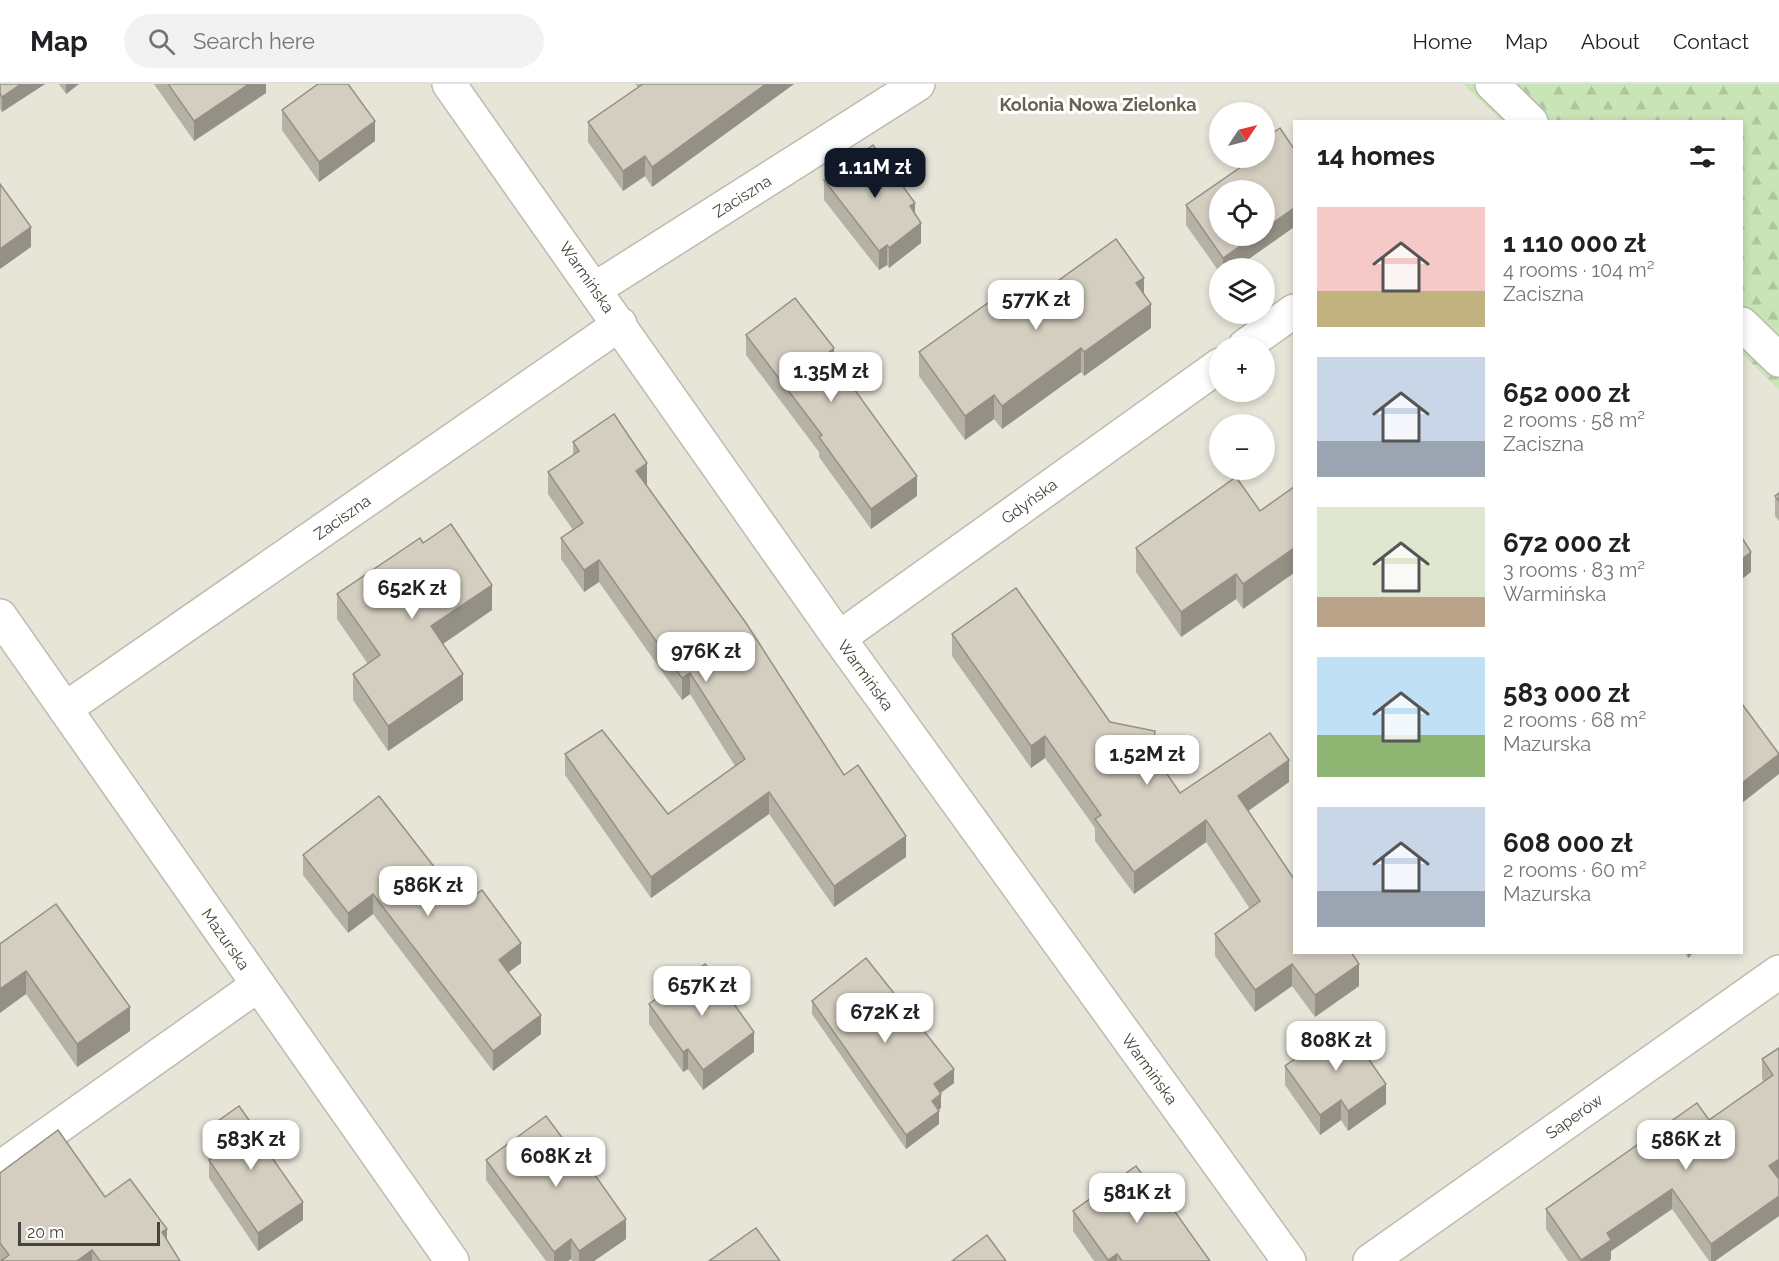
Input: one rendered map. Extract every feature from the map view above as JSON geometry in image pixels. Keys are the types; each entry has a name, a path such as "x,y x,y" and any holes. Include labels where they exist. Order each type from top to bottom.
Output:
{"street":[{"name":"Warmińska","path":"449,84 839,638 1289,1261"},
{"name":"Zaciszna","path":"595,289 918,84"},
{"path":"1492,84 1529,120"},
{"path":"1259,336 1293,312"},
{"name":"Zaciszna","path":"65,709 620,324"},
{"path":"1743,325 1779,360"},
{"name":"Gdyńska","path":"839,638 1209,373"},
{"name":"Mazurska","path":"0,616 452,1261"},
{"name":"Saperów","path":"1370,1261 1779,972"},
{"path":"0,1168 258,985"}],"shaded area":[{"path":"0,84 1463,84 1501,120 1293,120 1293,954 1743,954 1743,355 1779,390 1779,1261 0,1261"}],"green space":[{"path":"1463,84 1779,84 1779,390 1743,355 1743,120 1501,120"}],"building":[{"path":"0,84 21,84 2,97"},
{"path":"168,84 249,84 194,121"},
{"path":"318,84 348,84 375,121 319,162 282,110"},
{"path":"643,84 766,84 652,167 645,156 623,171 588,122"},
{"path":"1280,128 1293,148 1293,209 1275,221 1275,180 1222,180 1239,168 1275,168 1275,131"},
{"path":"873,145 915,203 910,206 921,223 889,248 887,245 879,251 824,180"},
{"path":"0,184 31,227 0,249"},
{"path":"1209,189 1209,238 1186,205"},
{"path":"1116,239 1144,278 1136,283 1151,304 1084,352 1081,348 1002,406 994,395 965,416 919,352 992,300 1005,319"},
{"path":"1215,246 1240,246 1223,258"},
{"path":"795,298 834,348 828,353 917,476 871,509 819,437 822,435 746,335"},
{"path":"614,414 647,463 636,471 746,623 844,775 858,765 906,836 834,886 769,792 651,877 565,754 602,730 668,814 745,759 690,673 682,678 599,560 584,570 561,538 583,523 548,472 579,451 573,442"},
{"path":"1232,480 1238,480 1260,511 1293,488 1293,549 1243,584 1236,574 1181,612 1136,548"},
{"path":"451,524 492,585 431,626 463,674 388,726 353,674 380,655 337,594 420,538 423,543"},
{"path":"1743,540 1751,552 1743,558"},
{"path":"1016,588 1110,722 1155,731 1152,752 1180,793 1270,733 1289,760 1238,796 1293,878 1293,954 1352,954 1359,964 1315,995 1292,964 1255,990 1215,934 1260,901 1206,820 1134,872 1095,819 1101,815 1045,736 1031,746 952,634"},
{"path":"1743,705 1779,754 1743,782"},
{"path":"379,796 463,904 482,890 521,943 499,960 541,1015 493,1051 373,894 348,913 303,855"},
{"path":"56,904 130,1007 77,1044 26,971 0,989 0,944"},
{"path":"866,958 954,1069 934,1084 941,1094 932,1101 939,1111 906,1135 812,1001"},
{"path":"705,964 754,1032 703,1070 688,1049 683,1052 649,1004"},
{"path":"1344,1024 1386,1084 1348,1111 1341,1100 1320,1115 1285,1066"},
{"path":"1779,1048 1779,1159 1769,1166 1779,1179 1779,1196 1711,1244 1672,1189 1607,1233 1611,1240 1581,1260 1546,1209 1697,1103 1709,1120 1773,1075 1762,1059"},
{"path":"239,1106 303,1202 258,1233 209,1160 220,1152 204,1131"},
{"path":"546,1116 572,1151 576,1148 626,1219 579,1251 571,1239 554,1252 486,1160"},
{"path":"58,1130 105,1197 130,1179 167,1229 162,1232 180,1261 100,1261 92,1250 77,1261 1,1261 9,1255 0,1243 0,1173"},
{"path":"1136,1166 1169,1212 1173,1209 1210,1261 1122,1261 1117,1254 1108,1260 1073,1211"},
{"path":"756,1228 780,1261 709,1261"},
{"path":"987,1235 1006,1261 952,1261"}],"district":[{"name":"Kolonia Nowa Zielonka","path":"1098,105"}]}
